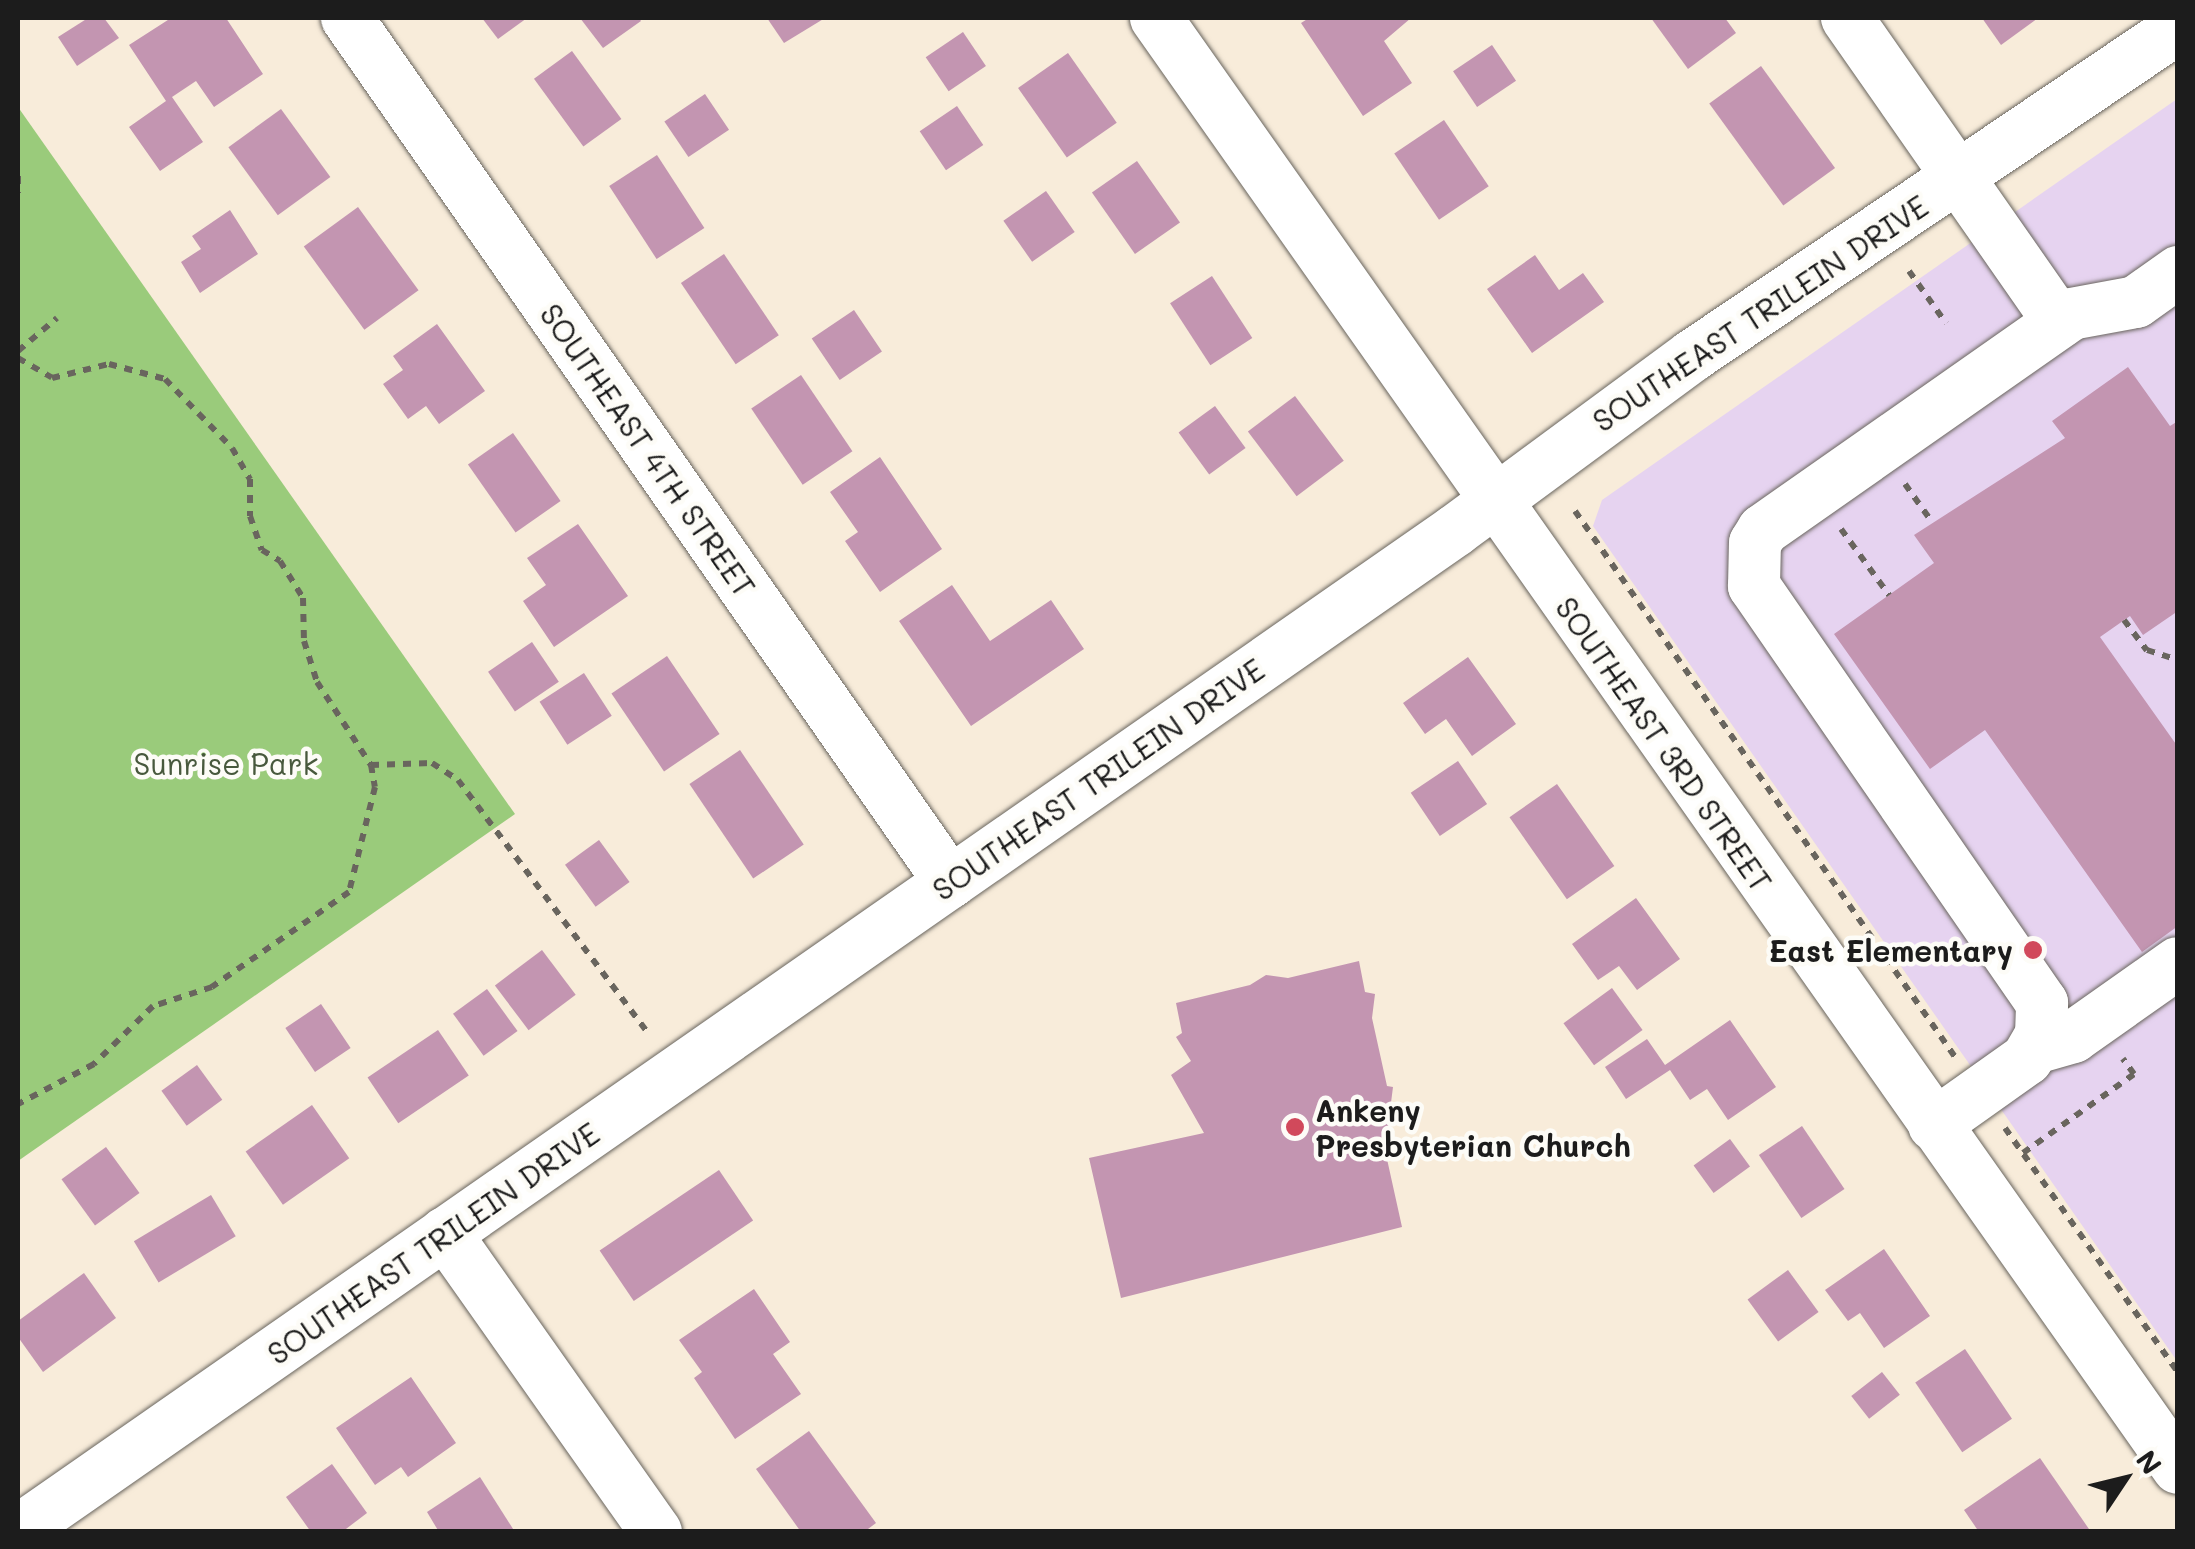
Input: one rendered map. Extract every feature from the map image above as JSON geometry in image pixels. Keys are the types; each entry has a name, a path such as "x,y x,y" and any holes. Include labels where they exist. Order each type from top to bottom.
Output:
{"street":[{"name":"SOUTHEAST 4TH STREET","path":"347,18 950,882"},
{"name":"SOUTHEAST 3RD STREET","path":"1156,18 1492,502 2178,1468"},
{"path":"1847,18 2059,322"},
{"name":"SOUTHEAST TRILEIN DRIVE","path":"18,1532 1492,502 1692,356 2178,28"},
{"path":"2035,1048 2044,1014 2036,991 1752,574 1763,530 2059,322 2136,302 2178,272"},
{"path":"1934,1126 2035,1048 2056,1046 2178,963"},
{"path":"445,1233 656,1532"}],"path":[{"path":"18,176 18,193"},
{"path":"1909,271 1946,323"},
{"path":"18,1104 114,1050 152,1006 212,988 349,892 375,788 370,765 317,682 304,640 303,598 280,561 262,550 250,516 250,479 212,425 165,378 109,364 52,378 18,354 57,318"},
{"path":"1889,494 1920,473"},
{"path":"1905,483 1932,522"},
{"path":"1575,511 2178,1372"},
{"path":"1832,534 1857,516"},
{"path":"1841,528 1888,595"},
{"path":"2124,620 2146,650 2178,660"},
{"path":"370,765 432,763 458,780 646,1030"},
{"path":"2023,1152 2134,1074 2096,1021"}],"shaded area":[{"name":"East Elementary","path":"2177,99 2177,1361 1593,526 1602,500"}],"green space":[{"name":"Sunrise Park","path":"18,107 515,814 18,1161"}],"building":[{"path":"88,18 104,18 119,38 77,66 58,37"},
{"path":"171,18 226,18 263,74 214,107 196,81 172,97 203,142 160,171 129,127 166,101 129,45"},
{"path":"482,18 527,18 498,39"},
{"path":"580,18 639,18 641,21 603,48"},
{"path":"767,18 825,18 784,43"},
{"path":"1309,18 1411,18 1384,41 1412,83 1363,116 1301,23"},
{"path":"1651,18 1725,18 1736,33 1688,69"},
{"path":"1982,18 2038,18 2001,45"},
{"path":"963,32 986,66 949,91 926,57"},
{"path":"1492,45 1516,81 1477,107 1453,71"},
{"path":"572,51 621,119 583,147 534,79"},
{"path":"1068,53 1117,123 1067,158 1018,88"},
{"path":"1761,66 1835,168 1783,206 1709,104"},
{"path":"705,94 729,130 688,157 664,121"},
{"path":"957,106 983,145 946,170 920,131"},
{"path":"281,109 330,177 278,215 228,147"},
{"path":"1444,120 1489,186 1439,220 1394,154"},
{"path":"657,155 704,228 657,259 609,186"},
{"path":"1137,161 1180,222 1135,254 1092,193"},
{"path":"1046,191 1075,232 1032,262 1003,221"},
{"path":"358,207 419,290 364,330 304,246"},
{"path":"230,210 258,254 200,293 181,262 201,249 192,236"},
{"path":"724,254 779,335 736,364 681,283"},
{"path":"1535,255 1559,290 1583,273 1604,302 1532,353 1487,289"},
{"path":"1212,276 1252,338 1210,365 1170,303"},
{"path":"854,310 882,351 840,380 812,339"},
{"path":"437,324 485,391 439,424 426,406 408,419 383,384 403,370 393,356"},
{"path":"2128,367 2170,426 2178,421 2178,611 2143,635 2130,616 2100,637 2178,747 2178,926 2142,952 1985,730 1930,769 1834,634 1934,563 1914,535 2065,438 2052,421"},
{"path":"801,375 852,451 803,485 751,409"},
{"path":"1295,396 1344,461 1297,496 1248,432"},
{"path":"1215,406 1246,448 1209,475 1179,432"},
{"path":"513,433 561,501 516,533 468,465"},
{"path":"880,457 942,549 880,592 845,541 858,532 830,492"},
{"path":"578,524 628,596 554,647 523,601 546,585 527,558"},
{"path":"952,585 990,641 1051,600 1084,649 971,726 899,621"},
{"path":"532,642 559,682 515,711 488,672"},
{"path":"667,656 720,734 664,771 611,693"},
{"path":"1468,657 1516,724 1472,756 1446,719 1425,734 1403,703"},
{"path":"584,673 612,716 567,745 540,702"},
{"path":"740,750 804,845 753,879 689,784"},
{"path":"1458,761 1487,804 1440,836 1411,793"},
{"path":"1557,784 1614,866 1567,899 1509,817"},
{"path":"599,840 630,882 596,907 565,865"},
{"path":"1636,898 1680,959 1637,990 1619,966 1598,980 1572,944"},
{"path":"542,950 576,995 529,1030 495,986"},
{"name":"Ankeny Presbyterian Church","path":"1359,961 1365,992 1375,994 1372,1018 1387,1086 1393,1087 1385,1150 1402,1227 1121,1298 1089,1158 1204,1133 1171,1075 1191,1061 1176,1037 1182,1033 1176,1003 1250,985 1266,975 1288,978"},
{"path":"1612,988 1643,1030 1594,1065 1563,1023"},
{"path":"487,989 518,1031 484,1056 453,1014"},
{"path":"321,1004 351,1048 315,1072 285,1028"},
{"path":"1730,1020 1776,1087 1728,1120 1707,1089 1690,1100 1670,1070 1626,1099 1605,1067 1647,1039 1665,1065"},
{"path":"438,1030 469,1076 398,1123 368,1078"},
{"path":"197,1065 222,1100 187,1126 161,1091"},
{"path":"312,1105 349,1158 283,1205 246,1151"},
{"path":"1802,1126 1844,1189 1801,1218 1759,1155"},
{"path":"1730,1139 1750,1167 1714,1193 1694,1165"},
{"path":"106,1147 140,1193 95,1225 62,1179"},
{"path":"719,1170 753,1221 634,1301 600,1251"},
{"path":"211,1195 236,1236 159,1282 134,1241"},
{"path":"1884,1249 1930,1316 1884,1348 1860,1313 1848,1321 1825,1290"},
{"path":"1788,1270 1819,1312 1778,1341 1748,1299"},
{"path":"84,1273 116,1318 43,1372 18,1337 18,1321"},
{"path":"754,1289 790,1342 773,1354 801,1394 735,1439 694,1378 702,1372 679,1340"},
{"path":"1965,1349 2012,1419 1962,1452 1915,1383"},
{"path":"1882,1372 1900,1395 1869,1419 1851,1396"},
{"path":"411,1377 456,1443 408,1477 401,1467 375,1485 336,1428"},
{"path":"809,1431 876,1523 864,1532 801,1532 756,1469"},
{"path":"2040,1458 2091,1532 1979,1532 1964,1510"},
{"path":"332,1464 367,1513 342,1532 311,1532 286,1497"},
{"path":"480,1477 515,1532 439,1532 427,1512"}],"place":[{"name":"East Elementary","path":"2033,950"},
{"name":"Ankeny Presbyterian Church","path":"1295,1127"}]}
